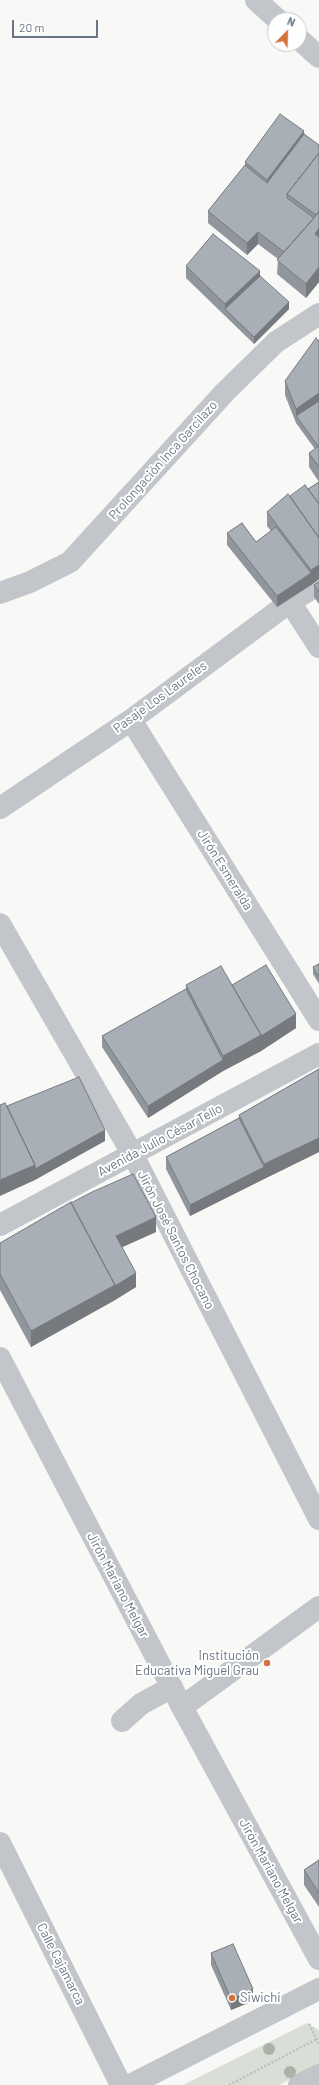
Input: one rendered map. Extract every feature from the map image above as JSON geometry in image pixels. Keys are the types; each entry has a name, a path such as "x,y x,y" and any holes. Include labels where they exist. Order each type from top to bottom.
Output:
{"street":[{"path":"256,0 269,12"},
{"path":"307,46 319,57"},
{"name":"Prolongación Inca Garcilazo","path":"0,593 30,582 70,562 230,387 276,342 319,314"},
{"name":"Pasaje Los Laureles","path":"0,808 131,720 290,602 319,584"},
{"path":"290,602 319,647"},
{"name":"Jirón Esmeralda","path":"131,720 319,1020"},
{"name":"Jirón José Santos Chocano","path":"0,924 133,1155 319,1519"},
{"name":"Avenida Julio César Tello","path":"0,1225 319,1054"},
{"name":"Jirón Mariano Melgar","path":"0,1358 182,1707 319,1959"},
{"path":"182,1707 319,1607"},
{"path":"122,1721 141,1704 172,1687"},
{"name":"Calle Cajamarca","path":"0,1844 121,2085"},
{"path":"130,2085 319,1989"},
{"path":"299,2085 319,2075"}],"path":[{"path":"229,2085 317,2039"}],"shaded area":[{"path":"307,2023 319,2030 319,2065 279,2085 183,2085"}],"building":[{"path":"280,114 304,131 267,180 245,162"},
{"path":"304,134 319,145 319,153 287,194 287,198 314,218 284,252 258,232 247,243 208,211 245,165 267,183"},
{"path":"319,153 319,211 316,215 287,194"},
{"path":"319,212 319,228 315,234 319,237 319,267 306,284 277,260"},
{"path":"213,234 260,271 225,304 186,266"},
{"path":"260,276 289,302 254,337 225,309"},
{"path":"316,338 319,342 319,393 296,409 285,381"},
{"path":"319,401 319,446 318,446 296,416"},
{"path":"319,446 319,467 309,453"},
{"path":"319,482 319,504 308,489"},
{"path":"305,485 319,504 319,538 290,496"},
{"path":"288,494 319,538 319,565 311,570 267,512"},
{"path":"242,523 256,542 276,527 311,573 277,596 227,533"},
{"path":"319,582 319,592 314,585"},
{"path":"319,964 319,977 313,967"},
{"path":"266,965 296,1014 261,1036 232,985"},
{"path":"221,966 261,1035 223,1056 186,985"},
{"path":"186,989 223,1060 148,1106 102,1036"},
{"path":"319,1069 319,1138 264,1164 239,1115"},
{"path":"79,1077 105,1130 35,1169 35,1165 7,1106"},
{"path":"5,1103 35,1165 0,1180 0,1105"},
{"path":"239,1118 264,1167 190,1205 166,1157"},
{"path":"133,1174 156,1217 116,1236 136,1273 115,1286 71,1203"},
{"path":"71,1202 115,1285 31,1331 0,1274 0,1243"},
{"path":"319,1860 319,1893 304,1870"},
{"path":"233,1944 253,1989 231,1999 211,1953"}],"place":[{"name":"Institución Educativa Miguel Grau","path":"267,1663"},
{"name":"Siwichi","path":"232,1998"}]}
